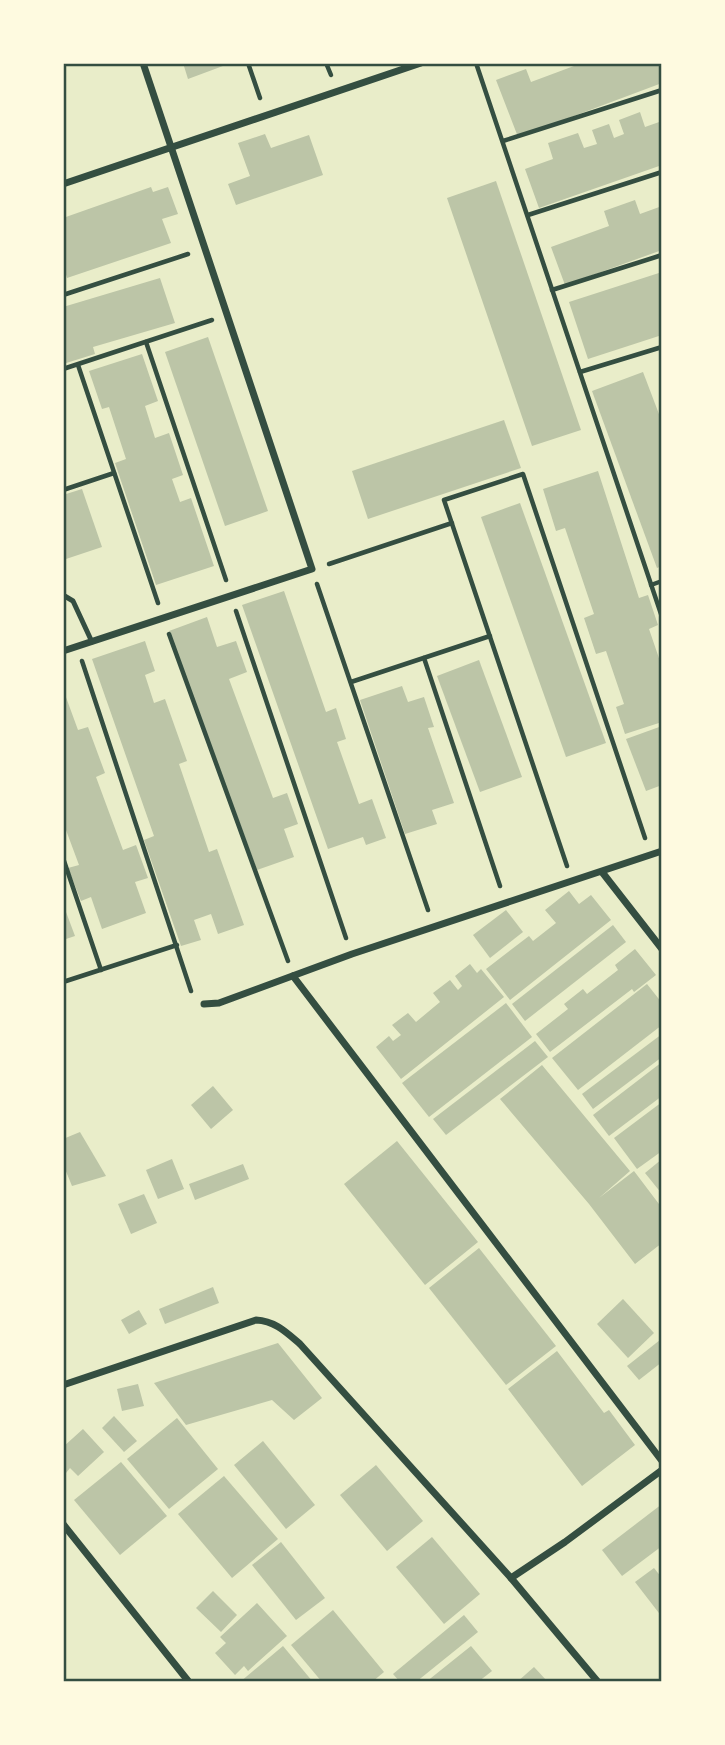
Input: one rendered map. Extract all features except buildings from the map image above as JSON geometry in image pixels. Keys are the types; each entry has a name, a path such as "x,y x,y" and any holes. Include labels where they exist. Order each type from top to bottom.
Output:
{"street":[{"path":"63,651 312,569 143,63"},
{"path":"63,184 421,63"},
{"path":"204,1004 219,1003 352,954 662,851"},
{"path":"602,872 662,949"},
{"path":"293,976 662,1461"},
{"path":"63,1385 256,1320 268,1321 281,1328 300,1344 511,1578 598,1682"},
{"path":"511,1578 662,1470"},
{"path":"63,1524 190,1682"}],"lane":[{"path":"63,595 73,601 92,642"}],"path":[{"path":"248,63 266,116"},
{"path":"476,63 662,617"},
{"path":"503,141 662,90"},
{"path":"528,215 662,172"},
{"path":"63,295 205,248"},
{"path":"552,290 662,255"},
{"path":"63,369 227,315"},
{"path":"146,341 352,954"},
{"path":"580,372 662,349"},
{"path":"78,365 163,618 293,976"},
{"path":"63,490 114,473"},
{"path":"572,881 444,500 523,474 651,855"},
{"path":"434,927 312,569 452,523"},
{"path":"651,585 662,581"},
{"path":"351,682 489,636"},
{"path":"77,647 192,993 204,1004"},
{"path":"424,658 506,903"},
{"path":"63,858 101,970"},
{"path":"63,982 177,945"}]}
